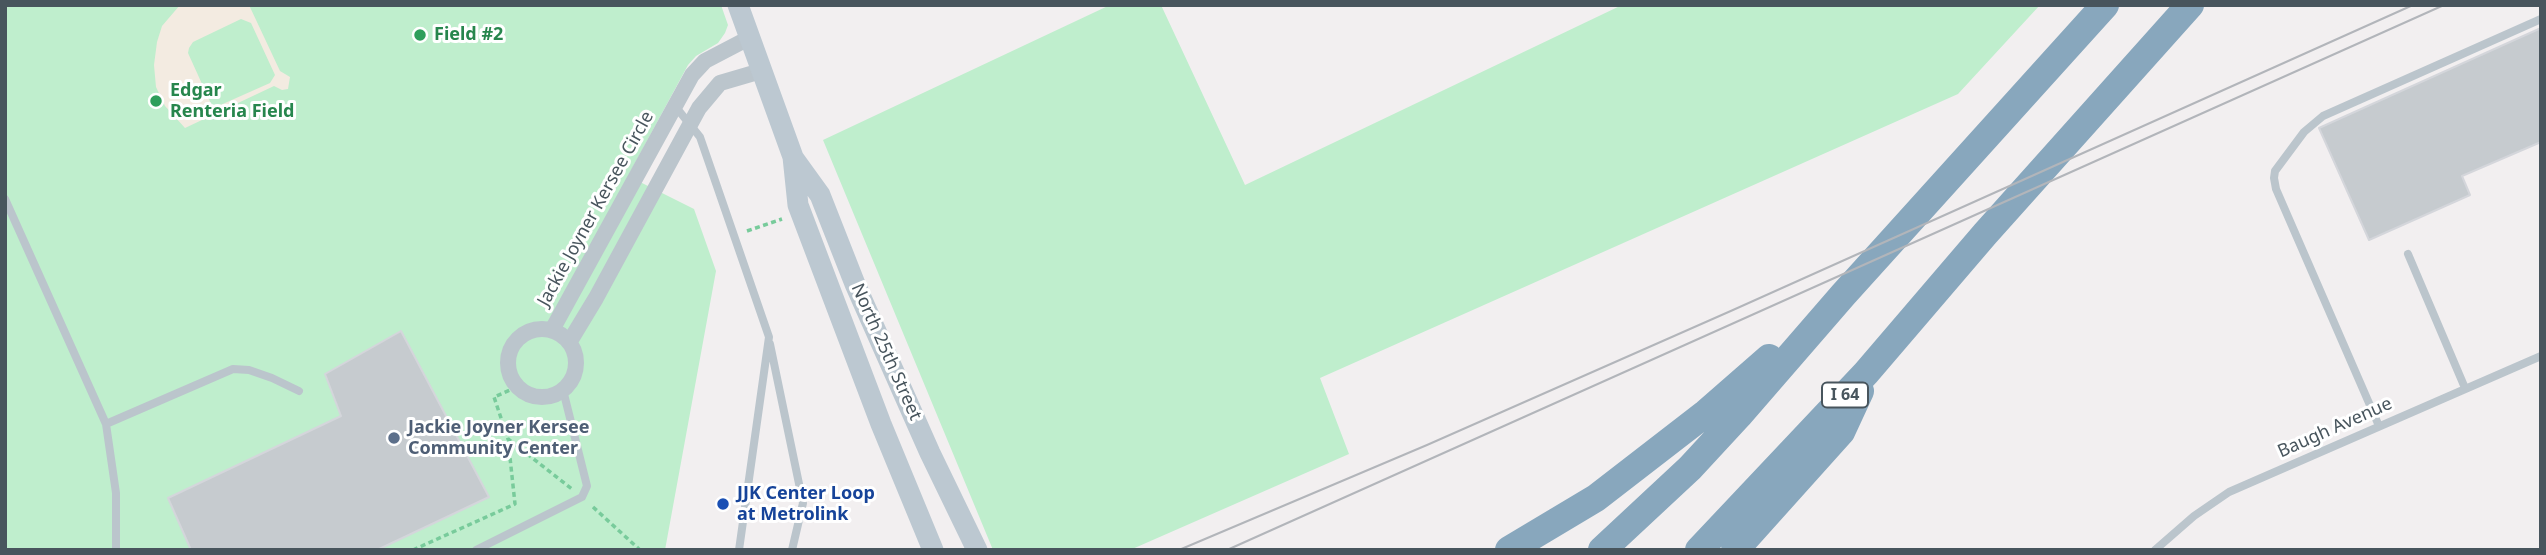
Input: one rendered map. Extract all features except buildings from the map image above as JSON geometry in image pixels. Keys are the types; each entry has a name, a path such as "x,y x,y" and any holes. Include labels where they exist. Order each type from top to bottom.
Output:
{"highway":[{"path":"1602,550 1690,468 1739,415 1843,295 2105,5"},
{"name":"I 64","path":"1699,550 1866,373 1985,234 2190,5"},
{"path":"1509,550 1595,498 1646,461 1843,295"},
{"path":"1735,550 1841,432 1858,399 1866,373"}],"main road":[{"name":"North 25th Street","path":"738,5 793,157 799,205 876,412 933,550"},
{"name":"North 25th Street","path":"793,157 820,195 855,284 930,453 977,550"}],"street":[{"name":"Jackie Joyner Kersee Circle","path":"552,330 692,75 705,61 749,38"},
{"path":"517,387 526,394 552,396 563,390 574,376 577,361 570,341 699,108 720,83 761,71"},
{"name":"Jackie Joyner Kersee Circle","path":"517,387 511,378 508,362 510,350 517,339 531,330 552,330 570,341"}],"lane":[{"path":"2379,426 2276,189 2275,171 2304,132 2323,116 2541,19"},
{"name":"Jackie Joyner Kersee Circle","path":"675,106 700,137 769,337 739,550"},
{"path":"5,199 106,424 116,494 116,550"},
{"path":"2408,254 2465,388"},
{"path":"769,337 803,503 792,550"},
{"name":"Baugh Avenue","path":"2155,550 2194,516 2229,492 2541,356"},
{"path":"106,424 233,369 249,370 299,391"},
{"path":"476,550 582,497 587,486 563,390"}],"path":[{"path":"747,232 791,216"},
{"path":"413,550 514,504 508,439 494,397 517,387"},
{"path":"508,439 577,493"},
{"path":"593,507 640,550"}],"green space":[{"path":"5,5 721,5 728,25 725,33 718,43 696,56 688,65 628,176 694,209 716,271 665,550 5,550"},
{"path":"1110,5 1161,5 1245,185 1622,5 2040,5 1958,94 1320,378 1349,454 1130,550 993,550 823,140"}],"sand":[{"path":"180,5 249,5 280,71 290,77 288,89 282,90 274,86 185,128 165,106 156,87 154,65 162,26","holes":["241,19 251,23 275,75 270,83 216,107 212,106 188,53 189,48 193,42"]}],"tram line":[{"path":"1179,550 1427,445 1733,310 2413,5"},
{"path":"1227,550 2444,5"}],"place":[{"name":"Field #2","path":"420,35"},
{"name":"Edgar Renteria Field","path":"156,101"},
{"name":"Jackie Joyner Kersee Community Center","path":"394,438"},
{"name":"JJK Center Loop at Metrolink","path":"723,504"}]}
